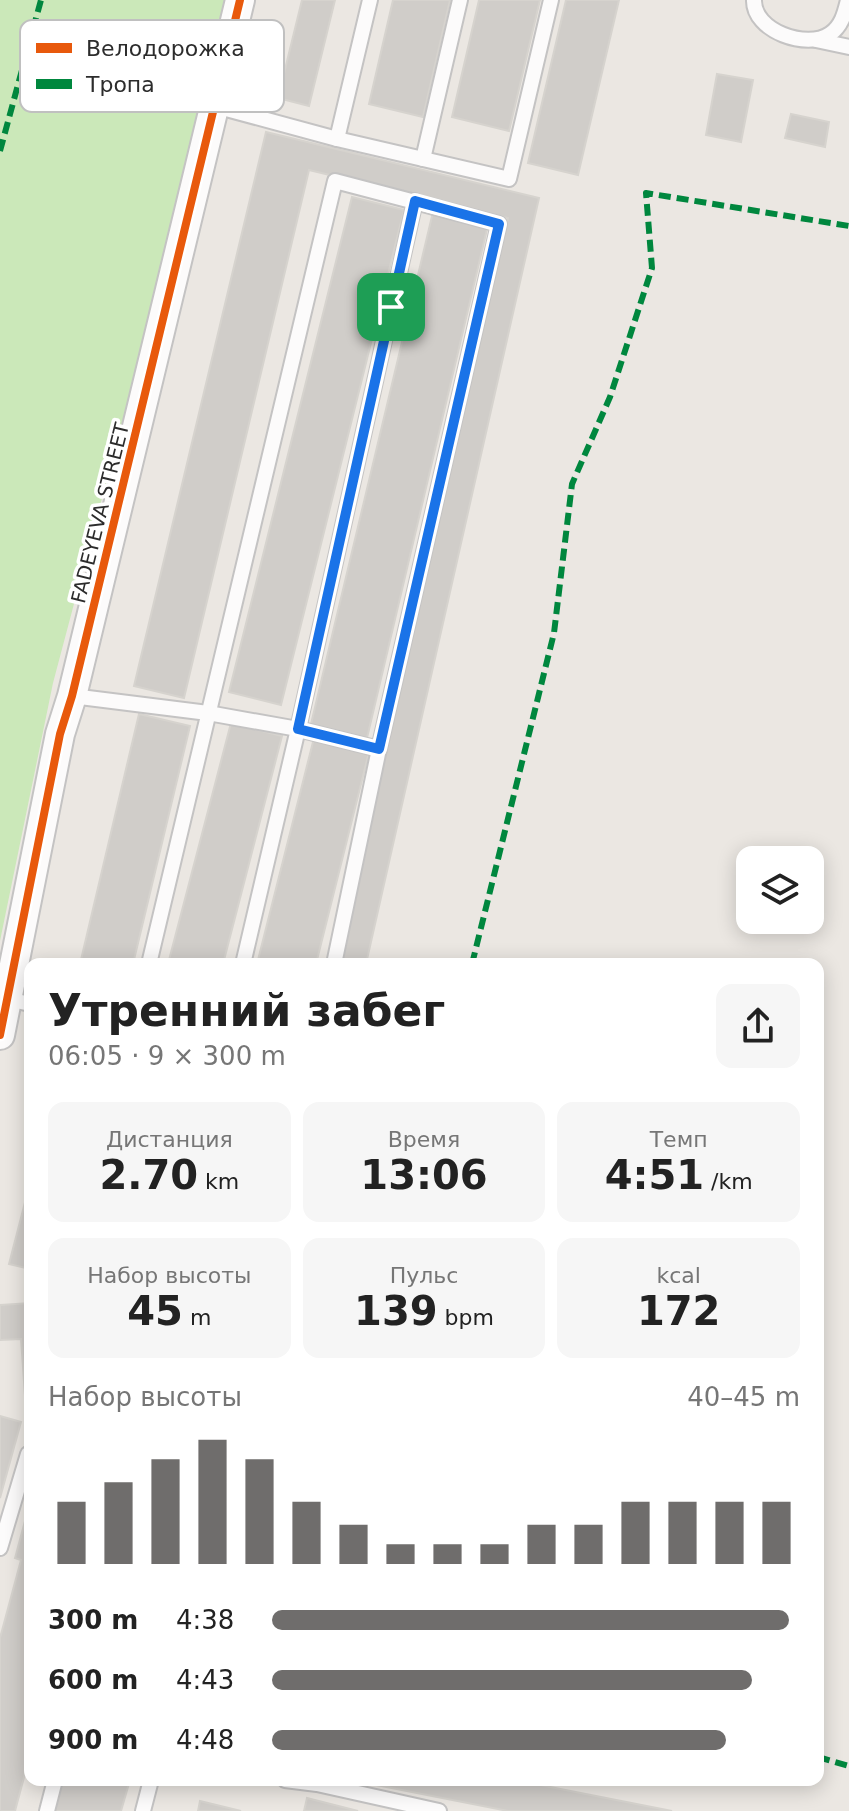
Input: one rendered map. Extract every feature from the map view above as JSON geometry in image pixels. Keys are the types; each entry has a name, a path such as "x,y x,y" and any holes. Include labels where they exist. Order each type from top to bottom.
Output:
{"street":[{"name":"FADEYEVA STREET","path":"235,20 240,0"},
{"name":"FADEYEVA STREET","path":"26,958 60,734 72,696 214,112"},
{"name":"FADEYEVA STREET","path":"0,1035 19,1002 24,969"}],"lane":[{"path":"337,139 370,0"},
{"path":"423,159 460,0"},
{"path":"237,112 509,179 551,0"},
{"path":"754,0 753,5 765,26 786,37 849,47"},
{"path":"812,39 830,35 843,19 848,0"},
{"path":"150,958 335,181 499,224 379,749 335,958"},
{"path":"244,958 415,201"},
{"path":"72,696 208,713 298,729 379,749"},
{"path":"0,1548 24,1467"},
{"path":"47,1811 53,1786"},
{"path":"143,1811 149,1786"},
{"path":"323,1786 388,1806 439,1811"}],"green space":[{"path":"0,0 234,0 229,20 20,20 20,112 204,112 53,683 0,941"}],"building":[{"path":"302,0 335,0 309,106 284,100 284,74"},
{"path":"393,0 450,0 423,117 369,104"},
{"path":"479,0 540,0 509,131 452,117"},
{"path":"566,0 619,0 578,175 528,163"},
{"path":"717,74 753,80 741,142 706,135"},
{"path":"791,114 829,122 825,147 785,138"},
{"path":"266,132 539,198 367,958 336,958 508,218 309,170 184,698 134,686"},
{"path":"352,197 404,210 281,705 229,692"},
{"path":"433,212 488,225 367,738 311,724"},
{"path":"139,714 190,726 134,958 81,958"},
{"path":"231,723 282,736 225,958 170,958"},
{"path":"314,738 369,752 318,958 259,958"},
{"path":"24,1206 24,1268 9,1264"},
{"path":"24,1303 24,1382 21,1339 0,1340 0,1305"},
{"path":"0,1416 21,1422 0,1498"},
{"path":"24,1525 24,1777 15,1811 0,1811 0,1638 21,1560 15,1558"},
{"path":"59,1786 128,1786 121,1811 53,1811"},
{"path":"381,1786 545,1786 672,1811 508,1811"},
{"path":"307,1798 358,1811 304,1811"},
{"path":"200,1801 241,1811 198,1811"}],"marked path":[{"path":"36,20 41,0"},
{"path":"0,151 20,77"},
{"path":"473,958 554,633 572,484 610,397 652,268 646,193 849,226"},
{"path":"824,1759 849,1766"}],"cycle path":[{"path":"235,20 240,0"},
{"path":"0,1035 60,734 72,696 213,112"}],"route":[{"path":"415,201 499,224 379,749 298,729 391,307 415,201"}]}
